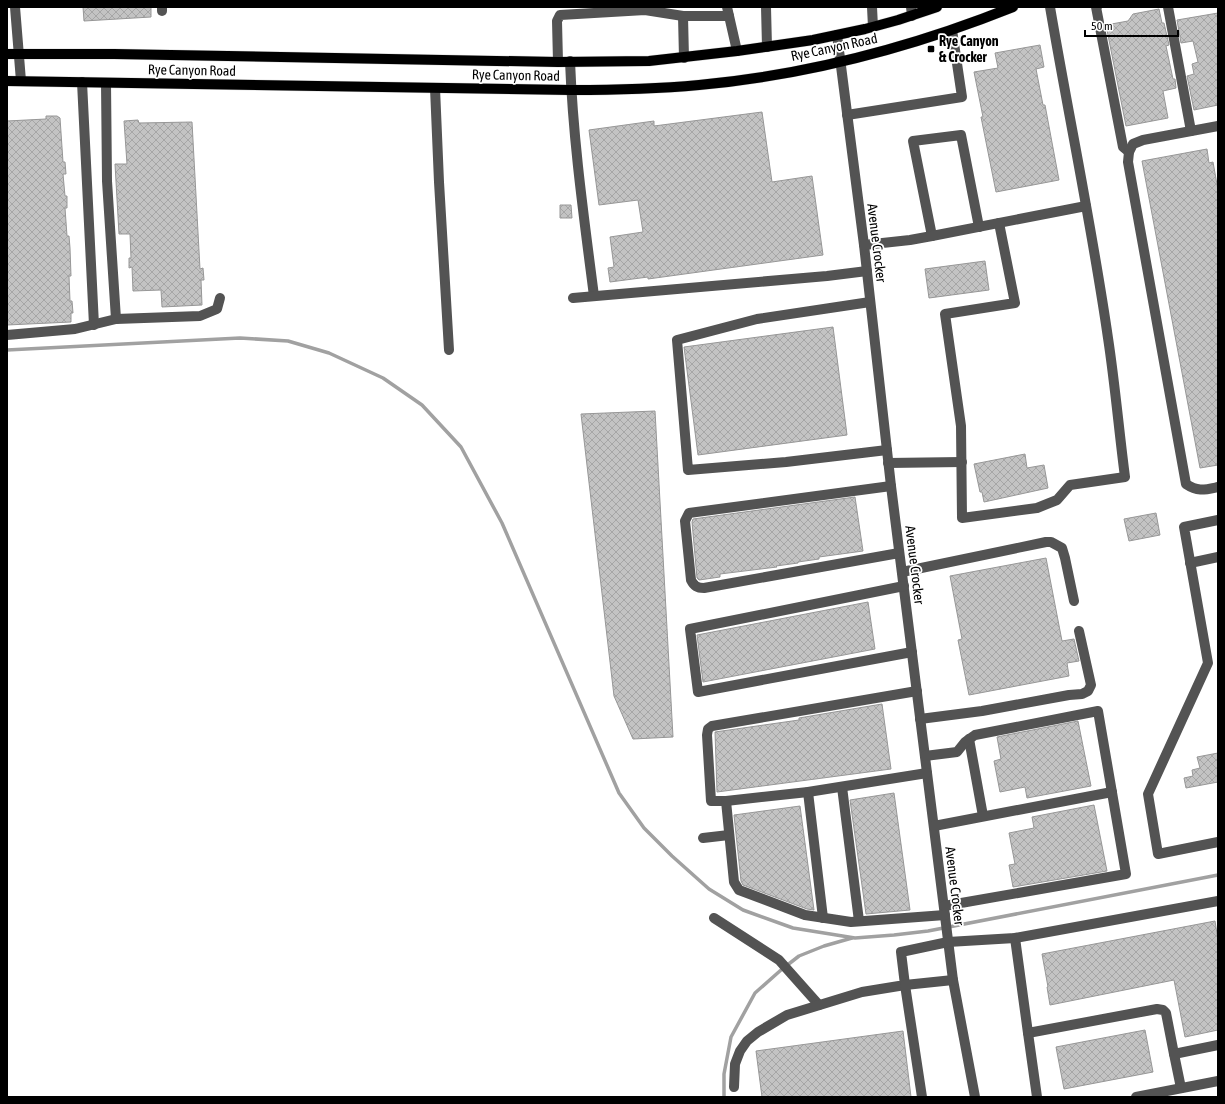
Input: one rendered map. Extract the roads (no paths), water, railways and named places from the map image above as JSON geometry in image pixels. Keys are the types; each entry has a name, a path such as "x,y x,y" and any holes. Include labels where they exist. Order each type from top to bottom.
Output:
{"main road":[{"name":"Rye Canyon Road","path":"7,54 114,54 558,62 649,61 768,47 837,35 873,27 911,11 938,7"},
{"name":"Rye Canyon Road","path":"7,81 571,90 662,88 755,78 840,61 895,48 952,30 1013,7"}],"street":[{"path":"15,7 22,81"},
{"path":"766,7 768,47"},
{"path":"872,7 873,27"},
{"path":"999,223 1015,303 945,314 960,426 962,462 962,518 1037,508 1057,500 1070,485 1125,477 1108,338 1050,7"},
{"path":"1097,7 1123,147 1129,152"},
{"path":"1168,7 1191,131"},
{"path":"558,62 557,21 560,15 644,10 683,16 728,12 737,51"},
{"path":"683,16 684,58"},
{"path":"847,115 962,97 952,30"},
{"name":"Avenue Crocker","path":"837,35 864,245 899,553 948,942 953,980 975,1097"},
{"path":"570,61 576,158 594,296"},
{"path":"82,82 94,325"},
{"path":"106,83 107,181 116,319"},
{"path":"435,88 438,182 449,350"},
{"path":"1218,126 1143,140 1133,144 1129,152 1128,162 1186,484 1194,489 1201,490 1218,487"},
{"path":"932,236 913,141 961,135 979,227"},
{"path":"864,245 910,240 1086,206"},
{"path":"573,298 827,276 867,271"},
{"path":"7,335 75,329 116,319 200,316 217,309 220,298"},
{"path":"870,302 757,319 677,340 688,470 786,462 887,450"},
{"path":"888,463 962,462"},
{"path":"891,486 689,512 685,521 690,580 698,588 704,588 899,553"},
{"path":"1218,520 1184,527 1208,663 1148,794 1158,854 1218,842"},
{"path":"902,572 1051,542 1062,548 1074,602"},
{"path":"1190,563 1218,557"},
{"path":"904,586 690,629 698,692 912,652"},
{"path":"920,719 982,711 1088,692 1091,685 1079,631"},
{"path":"917,691 712,726 708,730 707,735 711,801 726,801 808,792 927,774"},
{"path":"726,801 734,882 739,890 805,915 851,922 944,911 1126,874 1098,711 975,735 969,739 957,752 925,756"},
{"path":"969,739 983,816"},
{"path":"842,787 860,921"},
{"path":"808,792 823,918"},
{"path":"934,826 1112,792"},
{"path":"703,838 729,835"},
{"path":"922,1097 901,952 948,942 1015,938 1218,902"},
{"path":"714,918 772,955 820,1005"},
{"path":"1015,938 1037,1097"},
{"path":"734,1087 735,1064 747,1041 758,1032 787,1016 862,992 905,985 953,980"},
{"path":"1028,1033 1157,1009 1163,1010 1166,1013 1181,1088"},
{"path":"1174,1054 1218,1045"},
{"path":"1136,1097 1218,1081"}],"waterway":[{"path":"7,350 240,338 288,341 329,353 383,378 422,405 461,447 502,523 619,793 644,828 672,856 709,889 743,910 793,928 855,938 928,931 1218,875"},
{"path":"724,1097 724,1074 731,1037 755,993 799,956 824,946 852,938"}],"place":[{"name":"Rye Canyon & Crocker","path":"931,49"}]}
